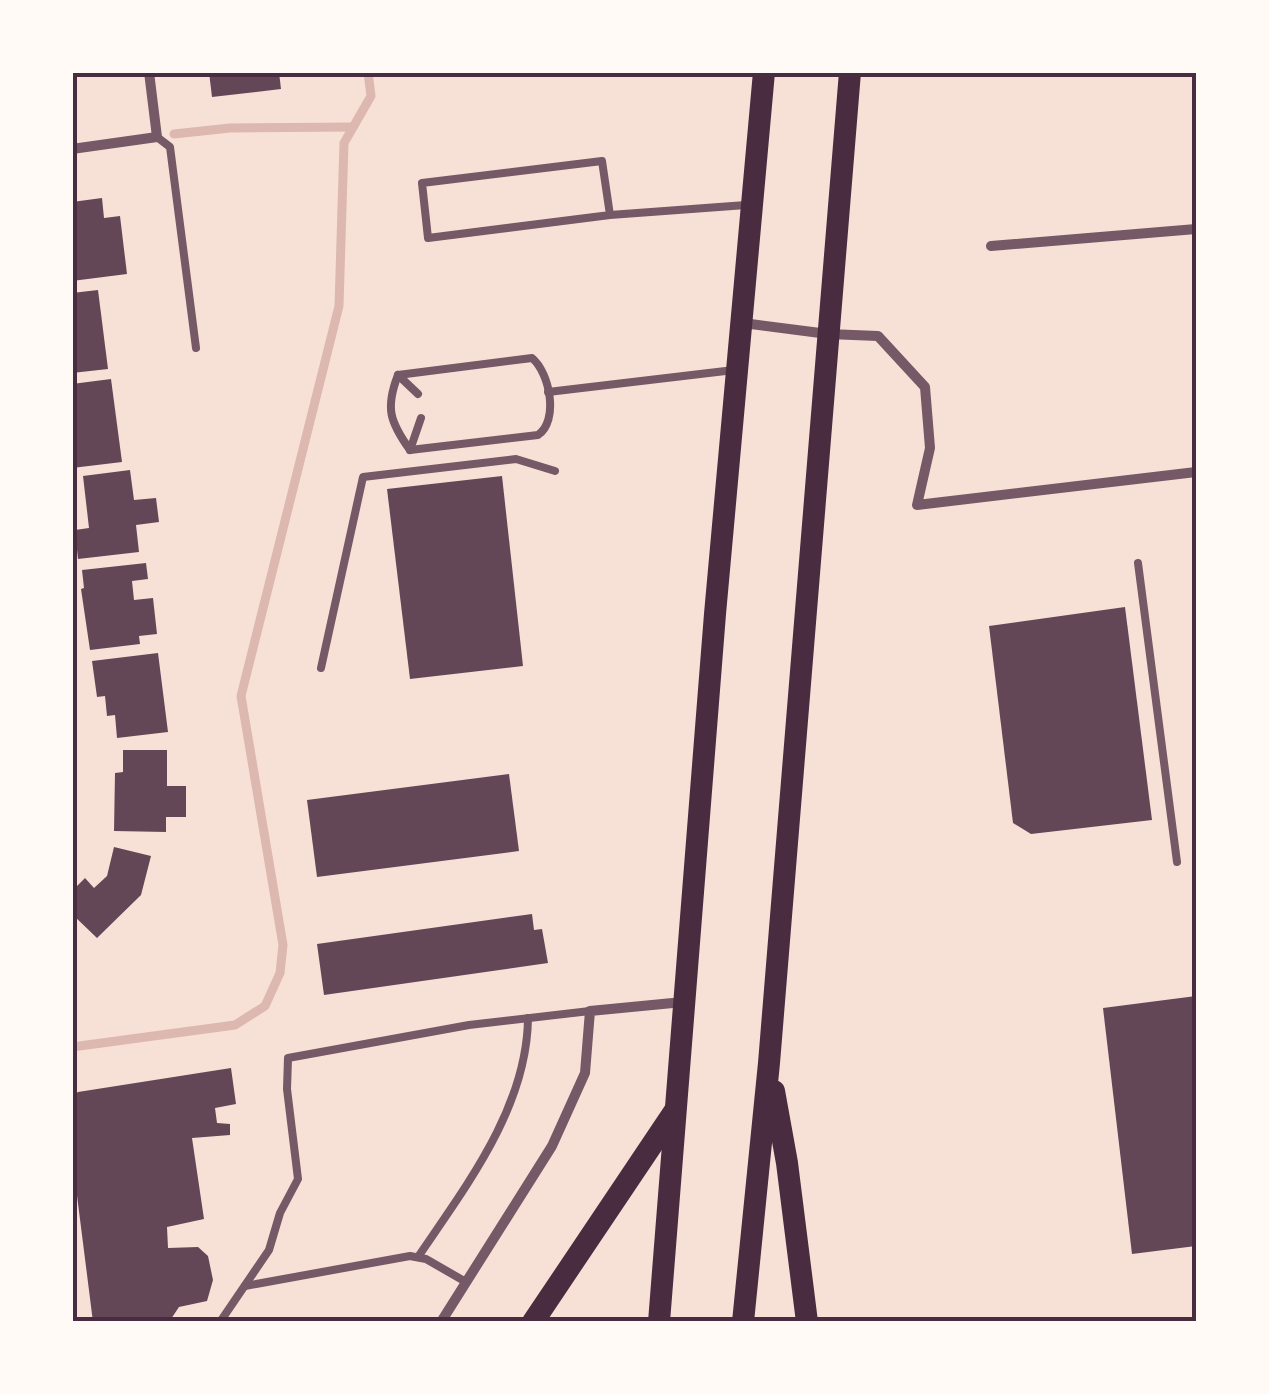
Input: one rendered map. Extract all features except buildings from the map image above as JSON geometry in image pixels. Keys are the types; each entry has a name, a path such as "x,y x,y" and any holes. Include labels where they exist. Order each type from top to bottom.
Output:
{"highway":[{"path":"658,1322 764,72"},
{"path":"743,1322 769,1063 850,72"},
{"path":"769,1063 808,1322"},
{"path":"533,1322 636,1174 676,1109"}],"street":[{"path":"72,149 157,137 148,72"},
{"path":"991,246 1196,228"},
{"path":"742,322 828,334 878,336 926,388 930,448 917,505 1196,472"},
{"path":"441,1322 552,1146 585,1072 590,1011 684,1002"}],"lane":[{"path":"157,137 170,147 196,348"},
{"path":"610,215 602,161 422,183 428,238 610,215 752,205"},
{"path":"398,375 532,358 540,364 548,392 550,418 538,436 410,450"},
{"path":"548,392 738,370"},
{"path":"398,375 418,394"},
{"path":"398,375 390,397 393,426 410,450"},
{"path":"410,450 422,418"},
{"path":"321,668 363,477 516,459 555,471"},
{"path":"1138,562 1177,862"},
{"path":"220,1322 270,1250 280,1213 298,1179 287,1090 288,1058 469,1025 590,1011"},
{"path":"418,1258 502,1125 528,1047 528,1018"},
{"path":"245,1286 410,1256 426,1258 466,1282"}],"waterway":[{"path":"72,1047 235,1025 265,1006 280,973 283,945 241,696 339,306 344,143 371,96 368,72"},
{"path":"174,134 230,128 353,127"}]}
